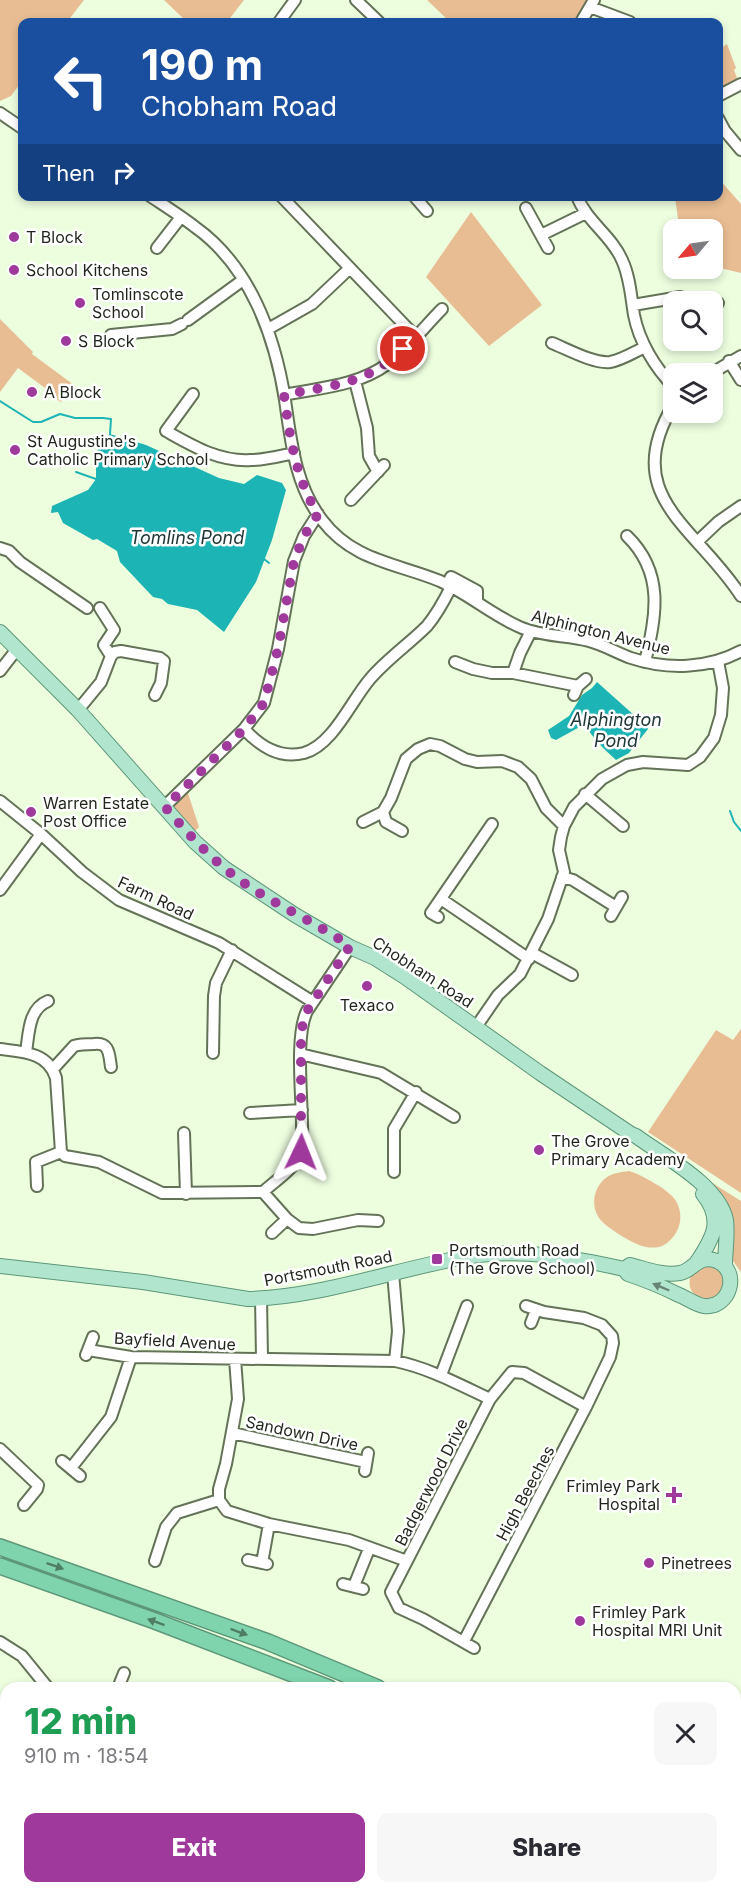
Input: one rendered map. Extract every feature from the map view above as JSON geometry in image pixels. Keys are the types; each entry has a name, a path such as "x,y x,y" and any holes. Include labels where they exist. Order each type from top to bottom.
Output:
{"highway":[{"path":"0,1547 268,1642 364,1682"},
{"path":"0,1566 155,1621 313,1682"}],"main road":[{"name":"Chobham Road","path":"0,632 78,710 200,847 237,878 292,913 350,946 375,957 398,972 636,1136 688,1173 714,1195 720,1203 725,1218 731,1271"},
{"name":"Chobham Road","path":"631,1134 633,1141 693,1185 708,1200 713,1212 715,1230 696,1262"},
{"name":"Portsmouth Road","path":"0,1266 143,1282 248,1299 301,1293 466,1257 519,1253 580,1259 624,1269"},
{"path":"726,1298 732,1285 731,1271 710,1260 696,1262 684,1272 664,1274 630,1265 624,1269 628,1274 706,1307 726,1298 741,1296"},
{"path":"684,1272 688,1299"}],"street":[{"path":"282,18 295,0"},
{"path":"356,0 375,18"},
{"path":"583,18 592,3 622,18"},
{"path":"723,93 741,84"},
{"path":"0,113 18,126"},
{"path":"723,127 741,150"},
{"name":"Alphington Avenue","path":"157,201 196,227 212,241 243,280 268,329 278,358 294,453 302,483 318,514 340,539 365,556 450,583 508,621 531,631 591,642 645,663 677,666 718,661 741,651"},
{"path":"286,201 416,336"},
{"path":"418,201 427,211"},
{"path":"580,201 586,213 615,246 623,261 635,318 645,347 663,375"},
{"path":"526,208 548,248"},
{"path":"541,235 586,213"},
{"path":"157,248 181,217"},
{"path":"268,329 312,304 350,268"},
{"path":"111,335 177,327 243,280"},
{"path":"633,305 663,300"},
{"path":"284,395 355,381 387,364 442,309"},
{"path":"552,343 597,361 607,362 645,347"},
{"path":"723,365 741,356"},
{"path":"729,361 741,380"},
{"path":"351,500 381,468 369,456 367,428 355,381"},
{"path":"193,394 166,431 205,452 229,459 251,460 294,453"},
{"path":"664,423 654,449 654,470 658,487 671,511 741,596"},
{"path":"698,541 718,522 741,506"},
{"path":"165,807 244,729 264,703 278,649 291,572 299,546 318,514"},
{"path":"306,533 326,525"},
{"path":"627,536 643,555 656,599 655,619 645,663"},
{"path":"0,548 9,551 20,562 74,591 87,608"},
{"path":"244,729 261,745 278,753 296,754 320,745 331,734 370,678 435,615 450,583"},
{"path":"100,608 114,630 104,645 111,656"},
{"path":"513,673 531,631"},
{"path":"0,671 17,649"},
{"path":"78,710 101,682 111,656 115,652 132,651 164,661 155,695"},
{"path":"455,661 473,669 492,673 513,673 579,686"},
{"path":"476,1027 498,995 517,977 531,956 548,919 563,872 559,850 564,826 574,807 585,794 608,775 627,765 643,762 688,765 700,757 714,738 720,719 723,688 718,661"},
{"path":"363,822 383,812 406,759 418,749 430,744 440,746 465,759 477,762 502,761 518,767 531,779 546,808 564,826"},
{"path":"585,794 624,824"},
{"name":"Farm Road","path":"0,801 41,834 82,872 119,900 232,950 313,1002"},
{"path":"383,812 386,822 402,831"},
{"path":"438,917 431,913 492,824"},
{"path":"0,890 41,834"},
{"path":"563,872 616,907"},
{"path":"441,899 531,956 573,974"},
{"path":"0,1049 40,1056 53,1069 56,1078 61,1152 65,1156 99,1162 162,1193 263,1192 292,1166 300,1155 302,1110 300,1054 303,1020 350,946"},
{"path":"213,1053 216,983 232,950"},
{"path":"26,1052 33,1013 38,1006 48,1001"},
{"path":"53,1069 74,1046 78,1045 99,1043 105,1045 113,1063"},
{"path":"300,1054 381,1073 416,1092 448,1116"},
{"path":"397,1167 394,1129 416,1092"},
{"path":"250,1113 302,1110"},
{"path":"186,1194 187,1136"},
{"path":"37,1186 36,1162 61,1152"},
{"path":"263,1192 287,1219 299,1228 309,1230 358,1220 372,1224"},
{"path":"272,1233 287,1219"},
{"path":"393,1273 398,1331 395,1361"},
{"path":"261,1298 262,1358"},
{"path":"441,1375 467,1306"},
{"name":"High Beeches","path":"464,1641 586,1407 610,1357 617,1334 584,1318 531,1308 531,1323"},
{"name":"Bayfield Avenue","path":"93,1337 87,1353 131,1357 395,1361 424,1368 490,1400"},
{"path":"80,1476 67,1465 111,1417 131,1357"},
{"path":"235,1359 238,1399 219,1489 219,1500 227,1511 269,1524 349,1540 407,1561"},
{"name":"Badgerwood Drive","path":"474,1648 399,1608 391,1592 490,1400 512,1372 524,1373 586,1407"},
{"name":"Sandown Drive","path":"232,1433 366,1462"},
{"path":"1,1445 38,1485 37,1490 24,1505"},
{"path":"156,1561 166,1527 177,1513 219,1500"},
{"path":"248,1560 265,1564 269,1524"},
{"path":"343,1584 359,1587 369,1549"},
{"path":"0,1642 22,1656 43,1682"},
{"path":"120,1682 124,1673"}],"shaded area":[{"path":"0,0 84,0 70,18 18,18 18,86 11,96 0,101"},
{"path":"164,0 244,0 230,18 183,18"},
{"path":"427,0 588,0 577,18 446,18"},
{"path":"727,44 736,68 734,70 737,78 723,89 723,47"},
{"path":"723,184 741,204 741,273 723,269 723,219 678,219 676,201 723,201"},
{"path":"471,212 542,305 489,346 426,277"},
{"path":"0,319 33,352 32,354 74,385 61,402 18,368 0,392"},
{"path":"187,790 199,827 193,833 173,809 174,804"},
{"path":"741,1029 741,1193 648,1132 716,1030 733,1040"},
{"path":"690,1169 741,1201 741,1272 730,1257 729,1247"},
{"path":"629,1171 669,1193 677,1203 680,1216 678,1229 670,1241 662,1246 655,1248 641,1246 621,1236 607,1226 596,1213 594,1202 599,1185 607,1177"},
{"path":"705,1265 718,1267 726,1278 721,1295 707,1302 690,1289 691,1275"}],"water":[{"name":"Tomlins Pond","path":"110,434 146,445 219,478 244,484 257,475 282,483 286,490 272,540 256,582 224,632 197,610 168,604 162,599 153,597 120,562 117,551 63,523 58,512 51,513 52,506 88,490 96,479 96,452"},
{"name":"Alphington Pond","path":"597,682 635,716 646,722 648,729 629,753 616,760 595,739 585,724 556,740 551,738 548,730 569,716 582,695"}],"waterway":[{"path":"0,401 33,422 41,422 60,414 75,418 111,419 110,434"},
{"path":"76,472 96,479"},
{"path":"264,559 269,563"},
{"path":"730,811 741,831"}],"place":[{"name":"T Block","path":"14,237"},
{"name":"School Kitchens","path":"14,270"},
{"name":"Tomlinscote School","path":"80,303"},
{"name":"S Block","path":"66,341"},
{"name":"A Block","path":"32,392"},
{"name":"St Augustine's Catholic Primary School","path":"15,450"},
{"name":"Warren Estate Post Office","path":"31,812"},
{"name":"Texaco","path":"367,986"},
{"name":"The Grove Primary Academy","path":"539,1150"},
{"name":"Portsmouth Road (The Grove School)","path":"437,1259"},
{"name":"Frimley Park Hospital","path":"674,1495"},
{"name":"Pinetrees","path":"649,1563"},
{"name":"Frimley Park Hospital MRI Unit","path":"580,1621"}],"route":[{"path":"301,1152 300,1046 303,1020 350,946 237,878 200,847 165,807 244,729 264,703 278,649 294,561 304,536 318,514 306,495 297,469 284,395 355,381 382,368 403,349"}]}
